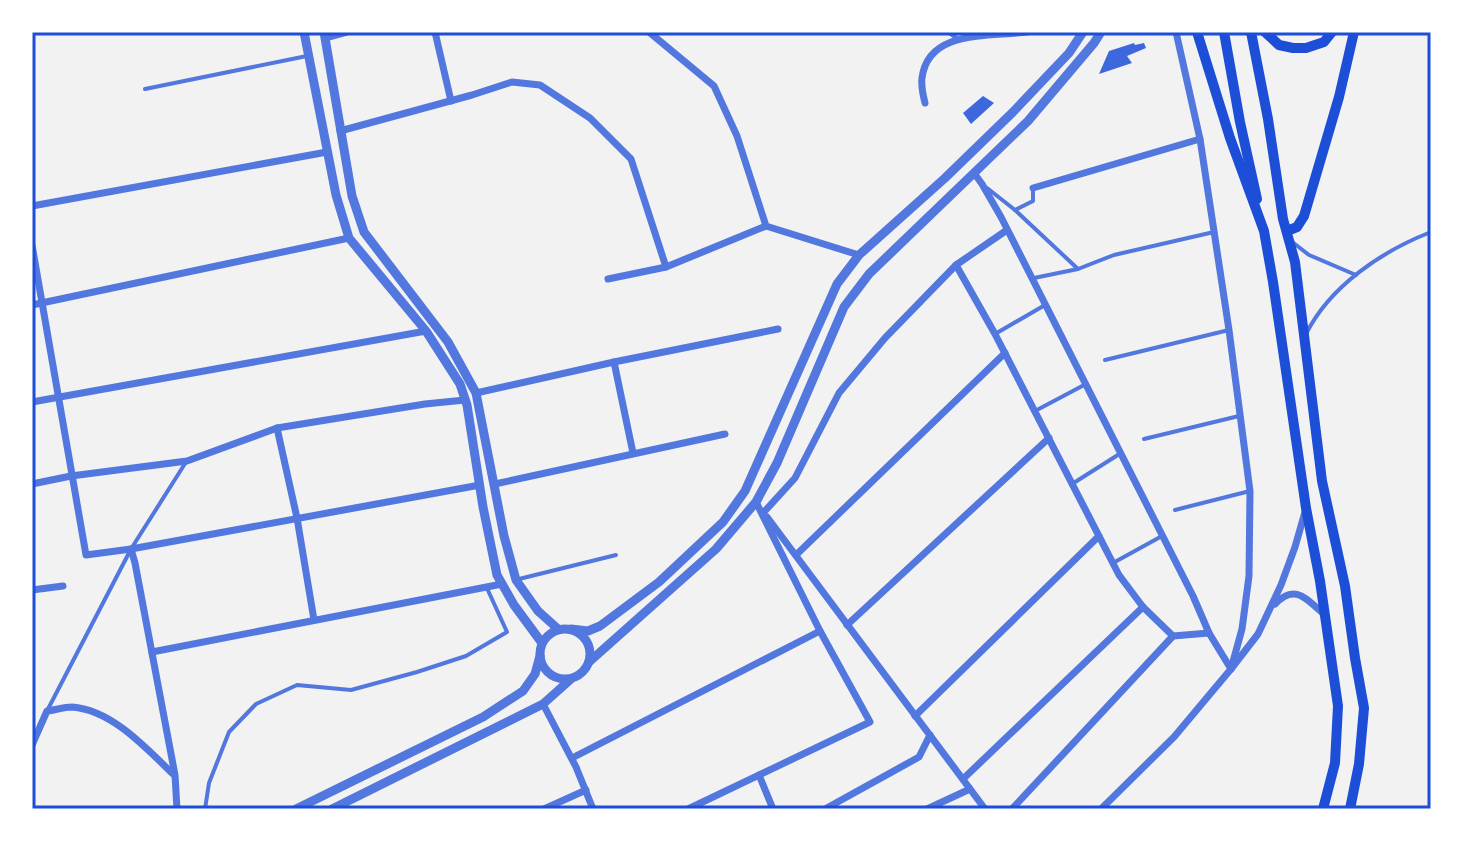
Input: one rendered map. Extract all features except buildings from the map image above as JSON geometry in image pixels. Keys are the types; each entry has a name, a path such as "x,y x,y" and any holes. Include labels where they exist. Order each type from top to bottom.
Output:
{"main road":[{"path":"1197,32 1234,151 1264,231"},
{"path":"1224,32 1264,231 1338,706 1335,763 1323,809"},
{"path":"1251,32 1283,219 1295,262 1322,481 1345,586 1364,708 1359,764 1350,809"},
{"path":"1265,32 1279,45 1306,48 1324,42 1332,32"},
{"path":"1287,234 1297,227 1304,216 1339,97 1354,32"}],"street":[{"path":"304,32 336,195 349,238 426,331 460,384 497,575 542,643"},
{"path":"347,32 324,35 352,196 364,232 448,342 476,393 504,536 516,580 538,611 558,629"},
{"path":"435,32 451,101"},
{"path":"649,32 714,86 737,136 766,226"},
{"path":"925,103 921,82 925,66 942,45 958,39 1027,32"},
{"path":"296,809 483,717 523,691 535,674 546,637 558,629 588,631 600,626 659,582 723,522 745,491 837,284 859,255 1013,112 1069,53 1083,32"},
{"path":"332,809 543,704 582,673 589,662 716,549 756,502 777,463 844,307 875,269 1028,121 1101,32"},
{"path":"1176,32 1200,139 1250,491 1249,576 1242,629 1231,669"},
{"path":"340,131 512,82 540,85 590,118 631,159 666,267"},
{"path":"1033,188 1200,139"},
{"path":"32,206 327,152"},
{"path":"974,173 1001,217 1209,633 1231,669"},
{"path":"608,279 666,267 766,226 859,255 875,269"},
{"path":"764,512 795,478 839,393 885,338 956,265 1007,230"},
{"path":"32,305 349,238 364,232"},
{"path":"32,245 86,555 480,485"},
{"path":"956,265 1005,353 1119,575 1143,607 1173,636"},
{"path":"476,393 778,329"},
{"path":"32,402 426,331"},
{"path":"796,555 1005,353"},
{"path":"614,362 633,453"},
{"path":"32,484 187,461 277,428 465,400"},
{"path":"277,428 297,518 314,620"},
{"path":"495,484 725,434"},
{"path":"847,625 1049,438"},
{"path":"745,491 764,512 985,809"},
{"path":"688,809 870,722 820,631 756,502"},
{"path":"1101,809 1174,737 1258,634 1295,547 1306,508"},
{"path":"915,716 1099,536"},
{"path":"131,549 175,775 177,809"},
{"path":"152,652 502,584"},
{"path":"32,590 63,586"},
{"path":"1271,609 1287,594 1293,593 1303,596 1324,614"},
{"path":"963,779 1143,607"},
{"path":"571,629 587,641 589,662"},
{"path":"572,758 820,631"},
{"path":"1012,809 1173,636 1209,633"},
{"path":"540,656 550,674 571,679"},
{"path":"543,704 572,758 593,809"},
{"path":"32,745 35,729 47,711 70,707 90,710 128,731 175,775"},
{"path":"825,809 919,757 930,735"},
{"path":"759,775 773,809"},
{"path":"927,809 970,789"},
{"path":"544,809 586,790"}],"lane":[{"path":"948,32 958,39"},
{"path":"145,89 309,56"},
{"path":"982,184 1015,210 1078,269"},
{"path":"1015,210 1033,201 1033,188"},
{"path":"1031,279 1078,269 1114,255 1214,232"},
{"path":"1305,337 1315,316 1356,275 1383,254 1431,232"},
{"path":"1287,234 1309,255 1356,275"},
{"path":"995,334 1045,305"},
{"path":"1105,360 1229,330"},
{"path":"1035,411 1086,384"},
{"path":"1144,439 1240,416"},
{"path":"1072,484 1121,453"},
{"path":"47,711 131,549 187,461"},
{"path":"1175,510 1250,491"},
{"path":"1113,563 1162,536"},
{"path":"516,580 616,555"},
{"path":"205,809 209,783 229,732 256,704 297,685 351,690 466,656 507,632 486,586"}]}
